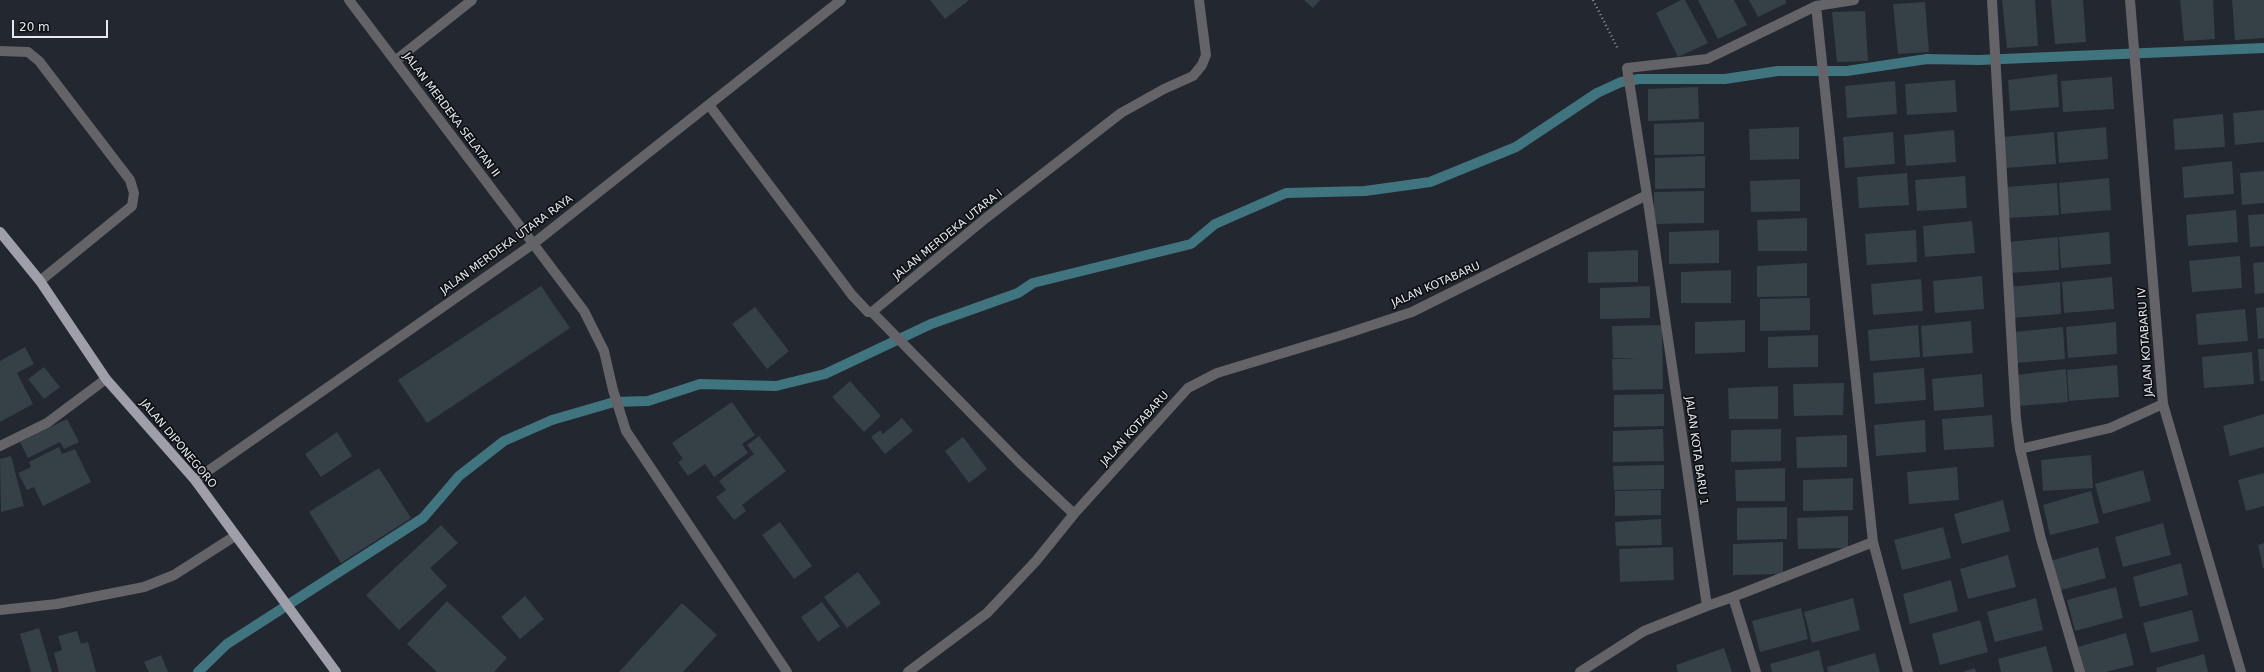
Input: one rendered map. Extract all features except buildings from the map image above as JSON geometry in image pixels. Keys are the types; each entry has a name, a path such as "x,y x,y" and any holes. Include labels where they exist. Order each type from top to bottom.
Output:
{"main road":[{"name":"JALAN DIPONEGORO","path":"0,232 40,281 106,379 195,480 336,672"}],"street":[{"name":"JALAN MERDEKA SELATAN II","path":"349,0 584,311 604,351 613,390 626,431 787,672"},
{"path":"395,61 472,0"},
{"name":"JALAN MERDEKA UTARA RAYA","path":"195,480 533,244 841,0"},
{"name":"JALAN MERDEKA UTARA I","path":"872,312 986,218 1121,113 1164,89 1193,76 1202,65 1206,55 1199,0"},
{"path":"1647,195 1627,71 1707,59 1816,6 1854,0"},
{"path":"1992,0 1993,42 2016,419 2020,449 2040,539 2080,672"},
{"name":"JALAN KOTABARU IV","path":"2130,0 2163,404 2241,672"},
{"path":"1816,6 1873,542 1908,672"},
{"path":"0,51 28,52 39,61 130,180 134,193 132,206 40,281"},
{"path":"709,106 852,296 868,312 872,312 1020,463 1074,514"},
{"name":"JALAN KOTABARU","path":"908,672 987,613 1036,561 1074,514 1188,388 1217,373 1286,353 1412,312 1647,195"},
{"name":"JALAN KOTA BARU 1","path":"1647,195 1707,606"},
{"path":"0,446 47,423 106,379"},
{"path":"2020,449 2110,428 2163,404"},
{"path":"0,610 57,604 144,587 174,575 235,536"},
{"path":"1580,672 1644,631 1873,542"},
{"path":"1733,597 1756,672"}],"path":[{"path":"1593,0 1612,35 1627,71"}],"waterway":[{"path":"198,672 227,644 423,518 459,476 504,441 552,420 614,402 648,401 700,384 776,386 825,374 931,324 1018,293 1033,283 1191,244 1215,224 1286,193 1365,191 1430,182 1516,147 1597,93 1621,82 1639,79 1725,79 1778,71 1847,71 1927,59 1979,60 2264,48"}]}
